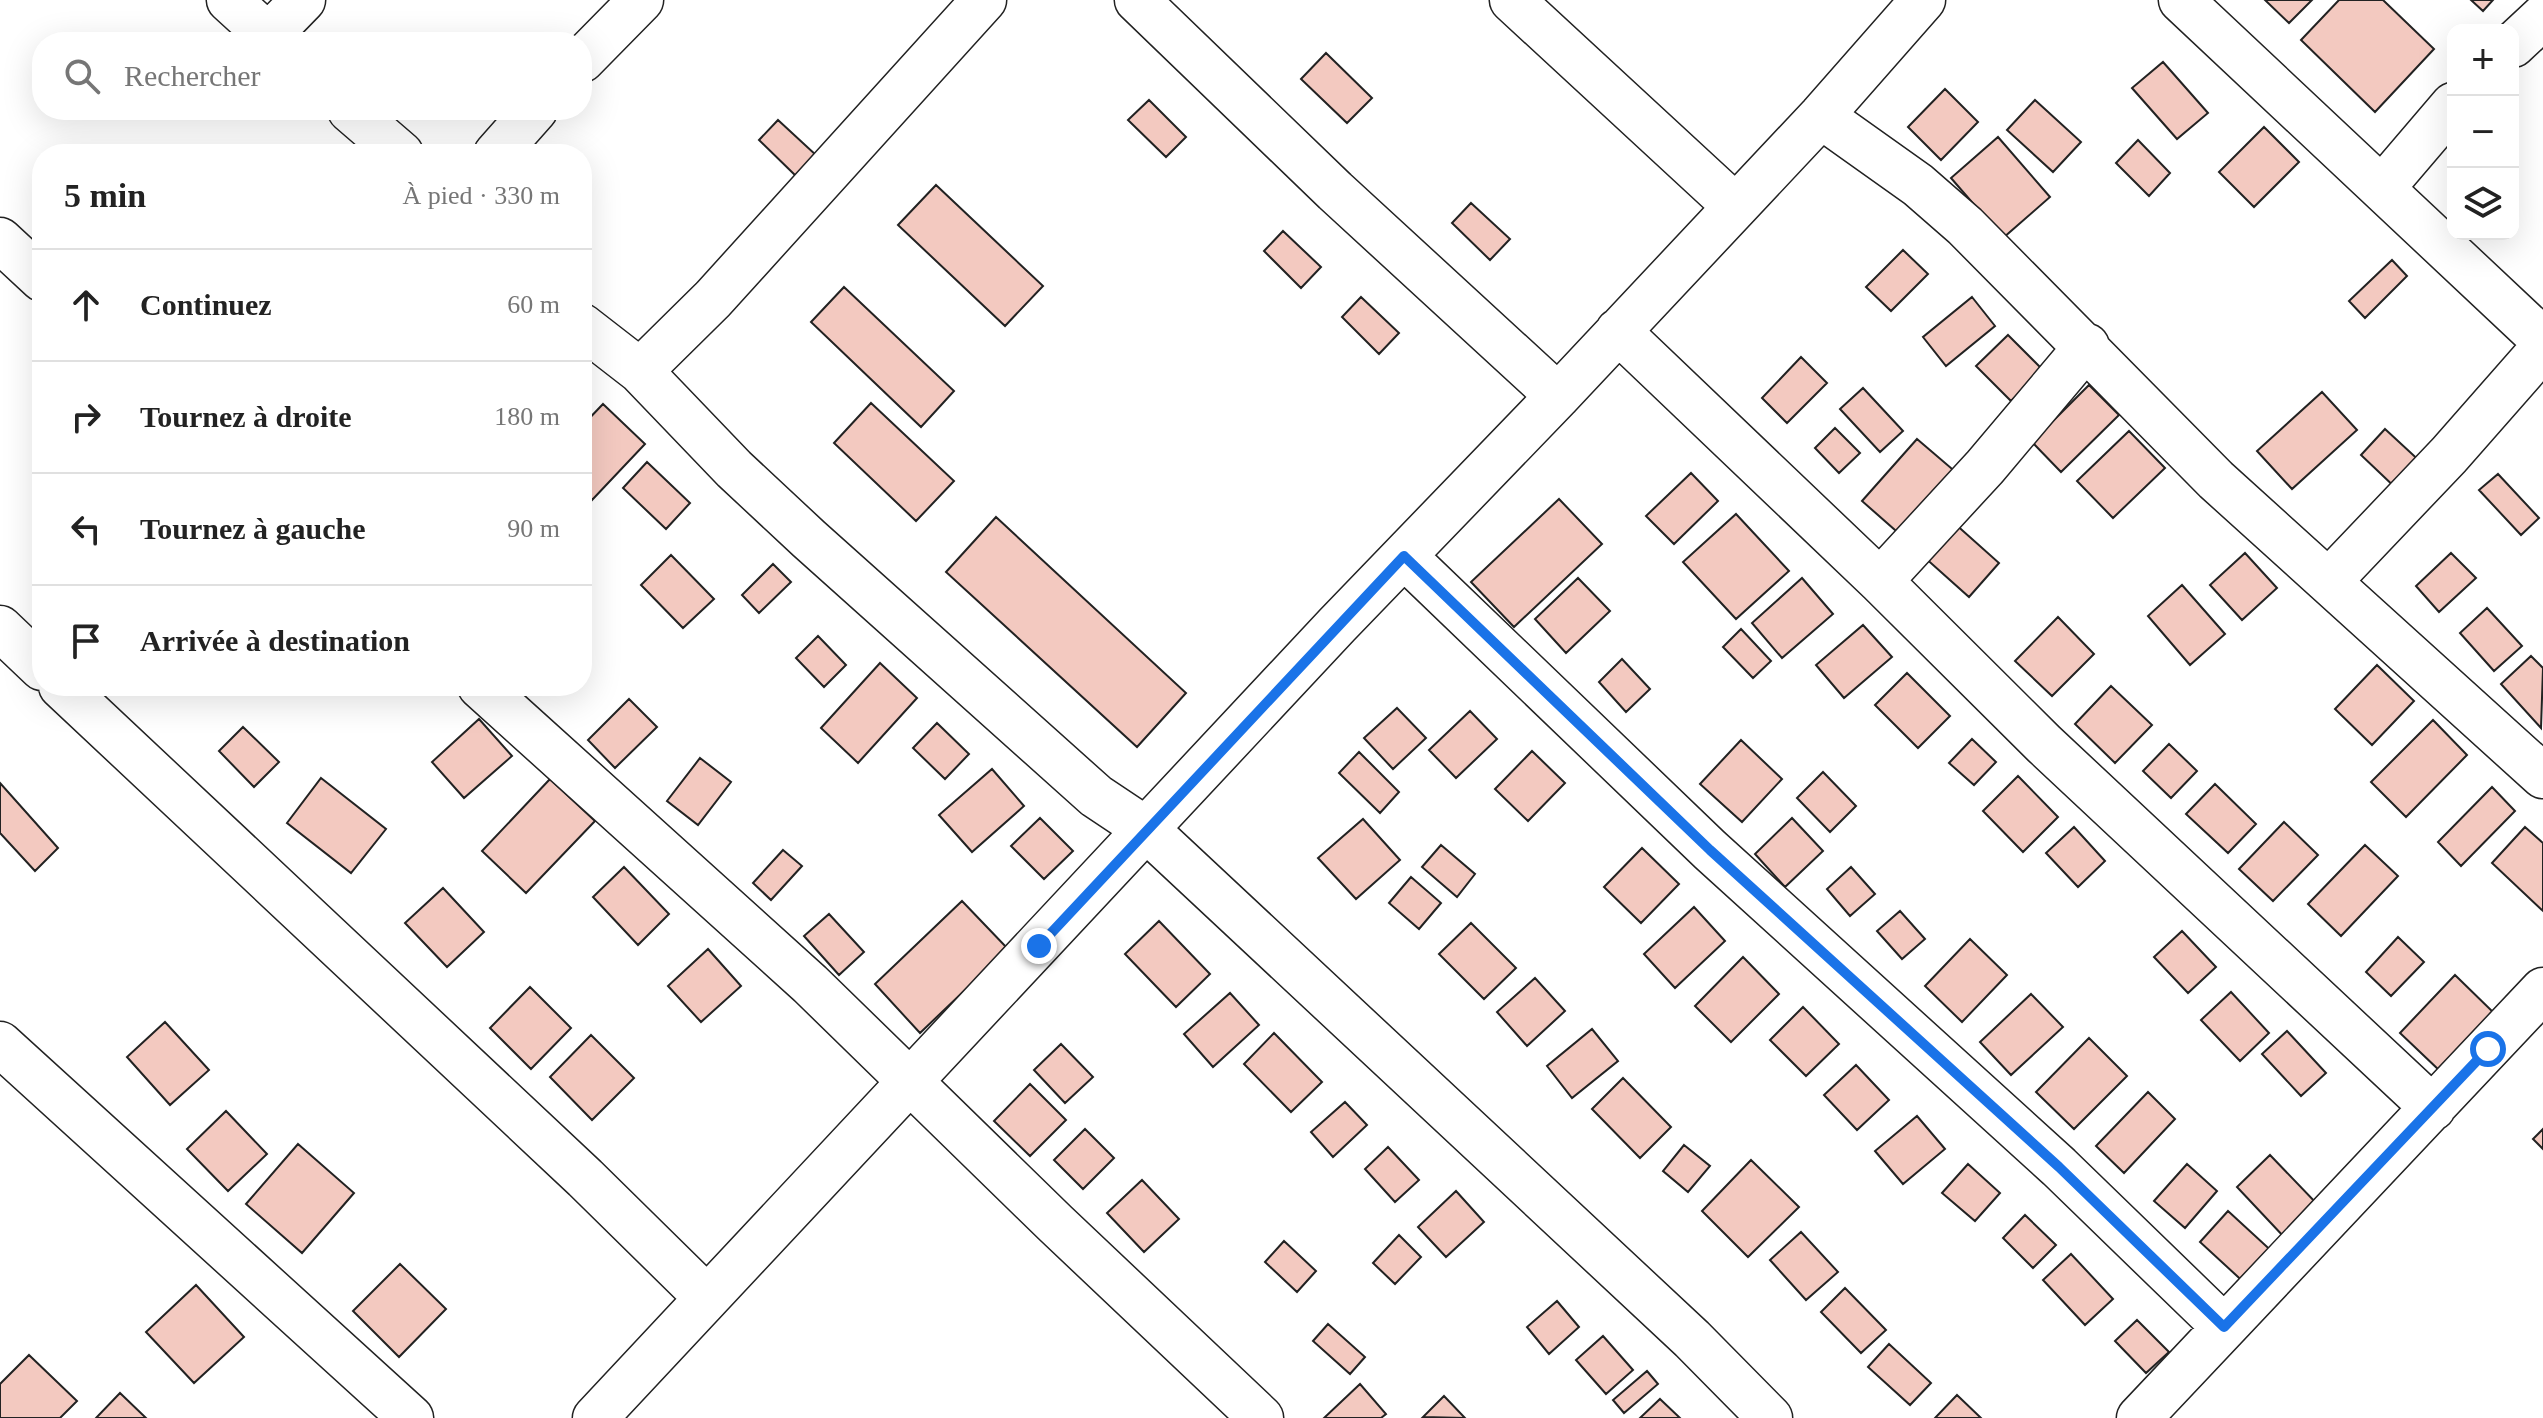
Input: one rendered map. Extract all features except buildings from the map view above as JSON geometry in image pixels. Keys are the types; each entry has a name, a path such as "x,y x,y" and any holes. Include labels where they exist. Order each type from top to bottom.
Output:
{"street":[{"path":"229,0 264,32"},
{"path":"278,32 303,0"},
{"path":"592,50 641,0"},
{"path":"640,371 734,276 984,0"},
{"path":"1137,0 1335,191 1558,396"},
{"path":"1512,0 1735,206"},
{"path":"2181,0 2543,340"},
{"path":"595,1418 1821,116 1912,3"},
{"path":"2519,39 2543,17"},
{"path":"2383,187 2447,112"},
{"path":"1821,116 1918,185 1965,226 2087,346 2216,480 2543,776"},
{"path":"362,120 389,144"},
{"path":"505,144 526,120"},
{"path":"0,240 32,270"},
{"path":"1618,331 1880,581 2044,744 2433,1108"},
{"path":"592,334 640,371 734,469 809,539 1096,796 1147,830 1692,1339 1770,1418"},
{"path":"1880,581 1985,467 2087,346"},
{"path":"2330,580 2449,455 2543,348"},
{"path":"1404,556 1710,850 2059,1167 2224,1327"},
{"path":"0,628 32,658"},
{"path":"72,696 585,1178 706,1297"},
{"path":"491,696 683,867 912,1081 1055,1223 1261,1418"},
{"path":"2145,1416 2224,1327 2543,990"},
{"path":"0,1044 411,1418"}],"route":[{"path":"1039,946 1404,556 1710,850 2059,1167 2224,1327 2488,1049"}]}
